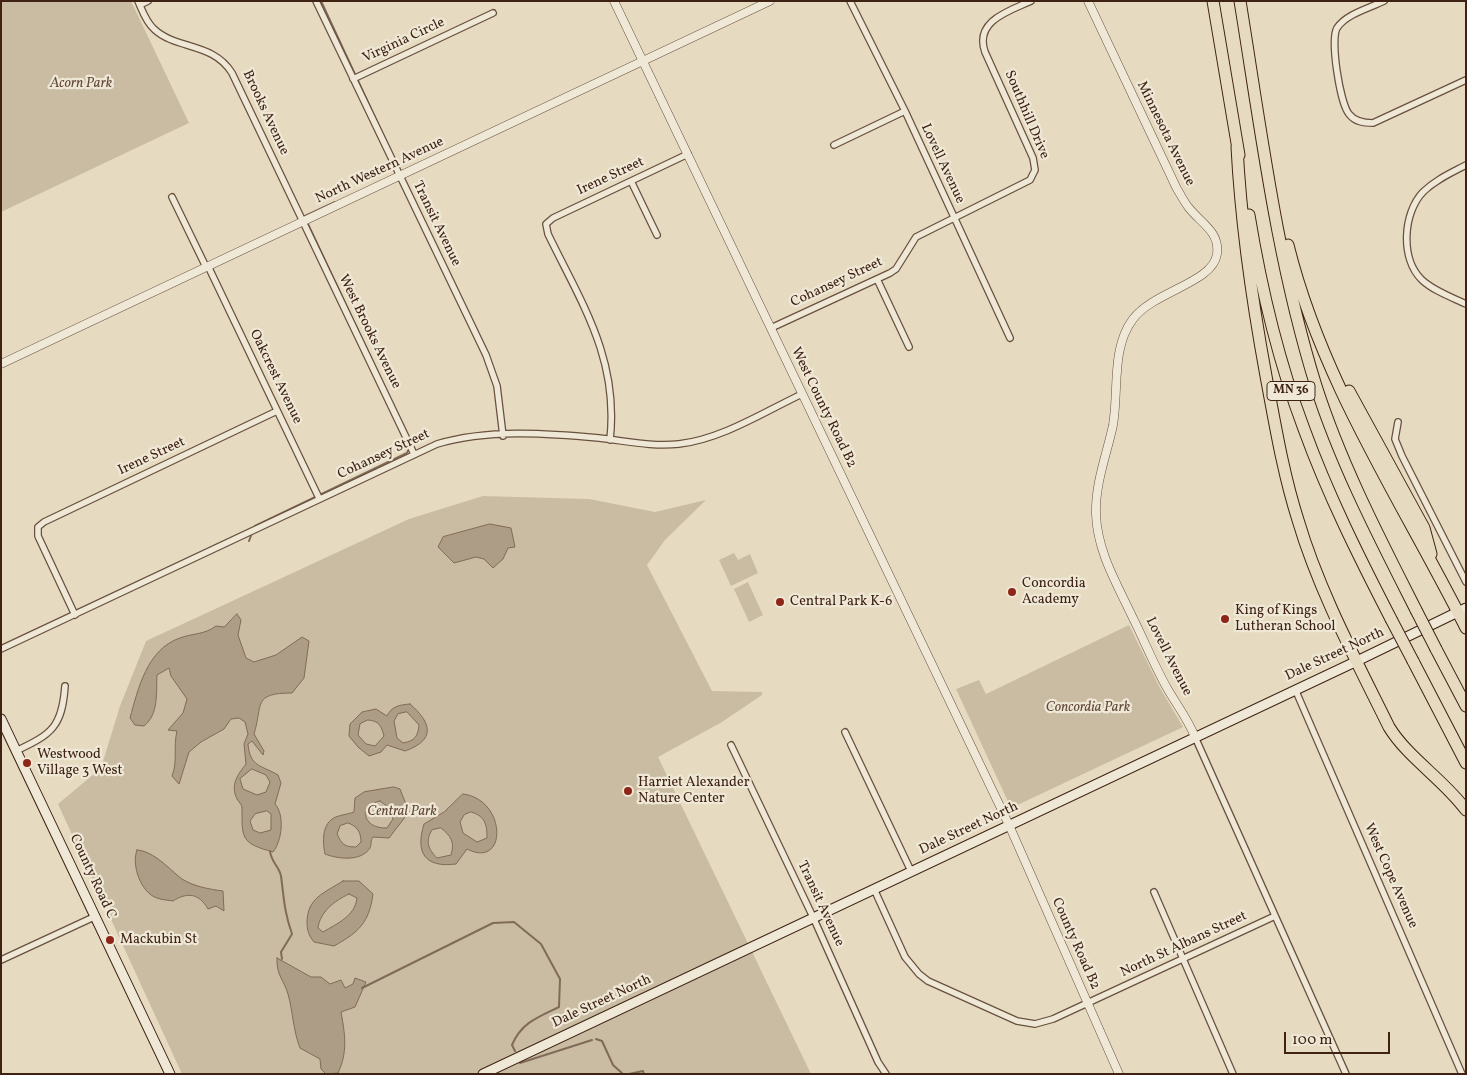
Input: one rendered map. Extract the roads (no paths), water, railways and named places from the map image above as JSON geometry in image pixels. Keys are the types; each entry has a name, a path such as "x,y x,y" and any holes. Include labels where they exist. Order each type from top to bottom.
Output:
{"highway":[{"name":"MN 36","path":"1213,1 1266,303 1292,395 1331,498 1391,620 1466,763"},
{"name":"MN 36","path":"1240,1 1262,142 1284,262 1299,327 1317,387 1354,486 1466,706"},
{"path":"1262,142 1297,279 1309,316 1326,352 1371,429 1424,528 1432,564 1462,610 1466,628"},
{"path":"1238,147 1242,218 1252,300 1286,475 1298,521 1314,565 1357,661 1395,736 1445,784 1466,810"}],"main road":[{"name":"Dale Street North","path":"483,1074 1462,610"},
{"name":"County Road C","path":"1,719 170,1074"}],"street":[{"path":"139,3 148,1"},
{"name":"Transit Avenue","path":"316,1 492,370 501,403 503,436"},
{"name":"West County Road B2","path":"614,1 1009,825"},
{"name":"North Western Avenue","path":"1,364 770,1"},
{"name":"Lovell Avenue","path":"850,1 905,111 1010,338"},
{"name":"Southhill Drive","path":"953,218 1026,183 1033,175 1035,164 1033,158 985,52 982,40 990,22 1031,1"},
{"name":"Minnesota Avenue","path":"1088,1 1177,189 1188,207 1214,236 1217,244 1216,260 1209,271"},
{"path":"1384,1 1342,22 1334,40 1343,101 1348,114 1360,122 1380,121 1466,80"},
{"name":"Brooks Avenue","path":"139,3 154,29 162,35 217,56 228,67 302,222"},
{"name":"Virginia Circle","path":"353,79 494,12"},
{"path":"834,145 905,111"},
{"name":"Irene Street","path":"610,440 612,404 607,366 594,330 548,234 546,224 553,218 688,154"},
{"path":"1466,165 1430,186 1416,200 1409,218 1407,247 1411,263 1420,278 1434,288 1466,304"},
{"path":"631,181 657,235"},
{"name":"Oakcrest Avenue","path":"172,197 319,498"},
{"name":"Cohansey Street","path":"771,328 896,269 916,237 953,218"},
{"name":"West Brooks Avenue","path":"302,222 414,454"},
{"name":"Lovell Avenue","path":"1209,271 1151,302 1139,312 1128,327 1120,346 1113,422 1100,478 1096,511 1099,538 1110,568 1162,679 1195,737 1346,1074"},
{"path":"877,279 909,347"},
{"name":"Cohansey Street","path":"1,649 319,498 414,454 452,439 553,435 663,445 694,442 724,431 802,394"},
{"name":"Irene Street","path":"75,615 38,536 38,527 44,522 277,411"},
{"path":"1398,422 1395,439 1402,456 1466,582"},
{"path":"16,751 42,738 54,727 62,712 65,686"},
{"name":"West Cope Avenue","path":"1294,689 1462,1074"},
{"path":"844,732 911,871"},
{"name":"Transit Avenue","path":"731,745 813,917 878,1062 886,1074"},
{"name":"County Road B2","path":"1009,825 1120,1074"},
{"name":"North St Albans Street","path":"874,889 905,957 915,970 928,981 1026,1023 1045,1022 1088,1004 1275,916"},
{"path":"1154,892 1233,1074"},
{"path":"1,960 96,916"}],"waterway":[{"path":"321,1 398,167"},
{"path":"305,217 335,202"},
{"path":"307,222 411,443"},
{"path":"254,529 255,526 407,453 409,448"},
{"path":"249,541 252,533"},
{"path":"270,851 281,876 286,911 292,934 281,952 282,959"},
{"path":"362,988 493,923 514,922 541,944 560,979 559,1007 525,1026 512,1045 515,1051"},
{"path":"596,1039 602,1041 613,1065 623,1074"},
{"path":"520,1063 592,1040"},
{"path":"629,1074 643,1071 644,1074"}],"place":[{"name":"Concordia Academy","path":"1012,592"},
{"name":"Central Park K-6","path":"780,602"},
{"name":"King of Kings Lutheran School","path":"1225,619"},
{"name":"Westwood Village 3 West","path":"27,763"},
{"name":"Harriet Alexander Nature Center","path":"628,791"},
{"name":"Mackubin St","path":"110,940"}],"park label":[{"name":"Acorn Park","path":"81,84"},
{"name":"Concordia Park","path":"1088,708"},
{"name":"Central Park","path":"402,812"}]}
